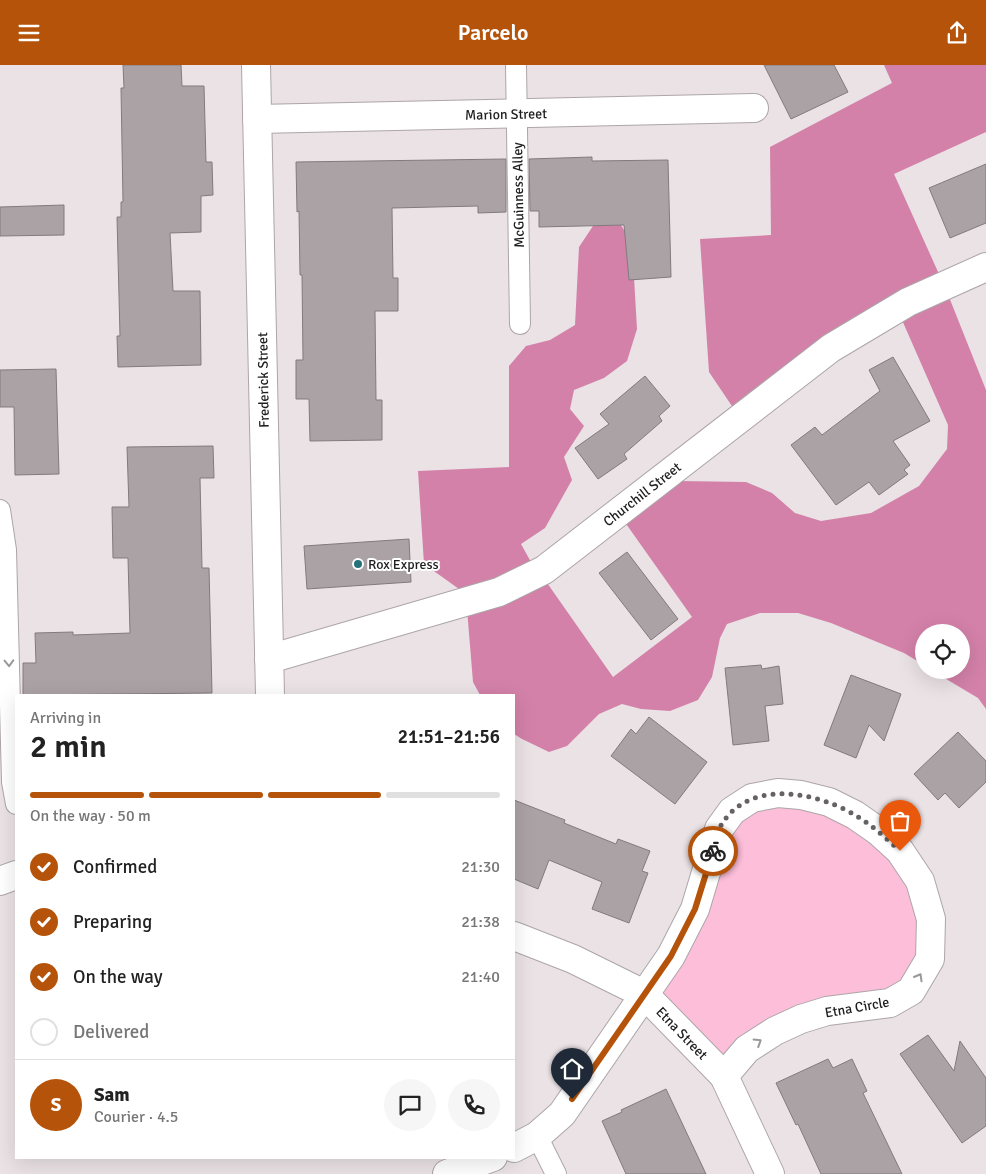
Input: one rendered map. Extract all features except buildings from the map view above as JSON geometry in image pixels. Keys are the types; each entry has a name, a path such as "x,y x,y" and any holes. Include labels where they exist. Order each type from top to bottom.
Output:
{"street":[{"name":"Frederick Street","path":"256,65 270,694"},
{"name":"Marion Street","path":"258,119 754,108"},
{"name":"Churchill Street","path":"269,659 499,592 544,570 831,348 908,302 986,267"},
{"name":"Etna Circle","path":"525,1142 562,1114 671,956 695,909 719,829 732,811 752,798 778,793 801,795 829,801 855,815 878,831 900,851 920,881 931,919 930,959 911,991 890,1003 827,1011 801,1019 775,1031 747,1049 724,1076"},
{"path":"0,881 15,875"},
{"name":"Etna Street","path":"515,937 573,959 644,994 724,1076 770,1174"},
{"path":"447,1174 488,1159"}],"lane":[{"name":"McGuinness Alley","path":"516,65 520,324"},
{"path":"0,510 6,550 12,782 15,798"},
{"path":"525,1142 556,1174"}],"shaded area":[{"path":"884,65 986,65 986,132 894,174 943,283 740,418 709,372 700,239 771,235 770,147 892,83"},
{"path":"616,217 632,243 637,329 627,361 604,378 574,390 570,409 584,426 564,457 572,480 545,528 521,544 536,571 466,594 424,564 418,471 509,467 509,366 526,346 550,340 575,325 579,247 595,223"},
{"path":"949,297 986,390 986,709 978,698 946,679 970,679 970,624 915,624 915,660 904,653 831,623 798,613 760,613 727,624 720,638 712,677 698,700 670,711 641,709 622,704 599,714 567,746 549,752 515,735 515,694 479,694 473,682 467,609 545,580 613,677 692,617 624,521 678,481 746,482 772,493 795,513 821,521 871,513 919,486 947,449 948,425 902,320"},
{"path":"778,793 878,831 931,919 911,991 827,1011 724,1076 644,994 719,829"}],"way so far":[{"path":"713,851 719,829 732,811 752,798 778,793 801,795 829,801 855,815 878,831 900,851"}],"place":[{"name":"Rox Express","path":"358,564"}],"route":[{"path":"572,1099 671,956 695,909 713,851"}]}
